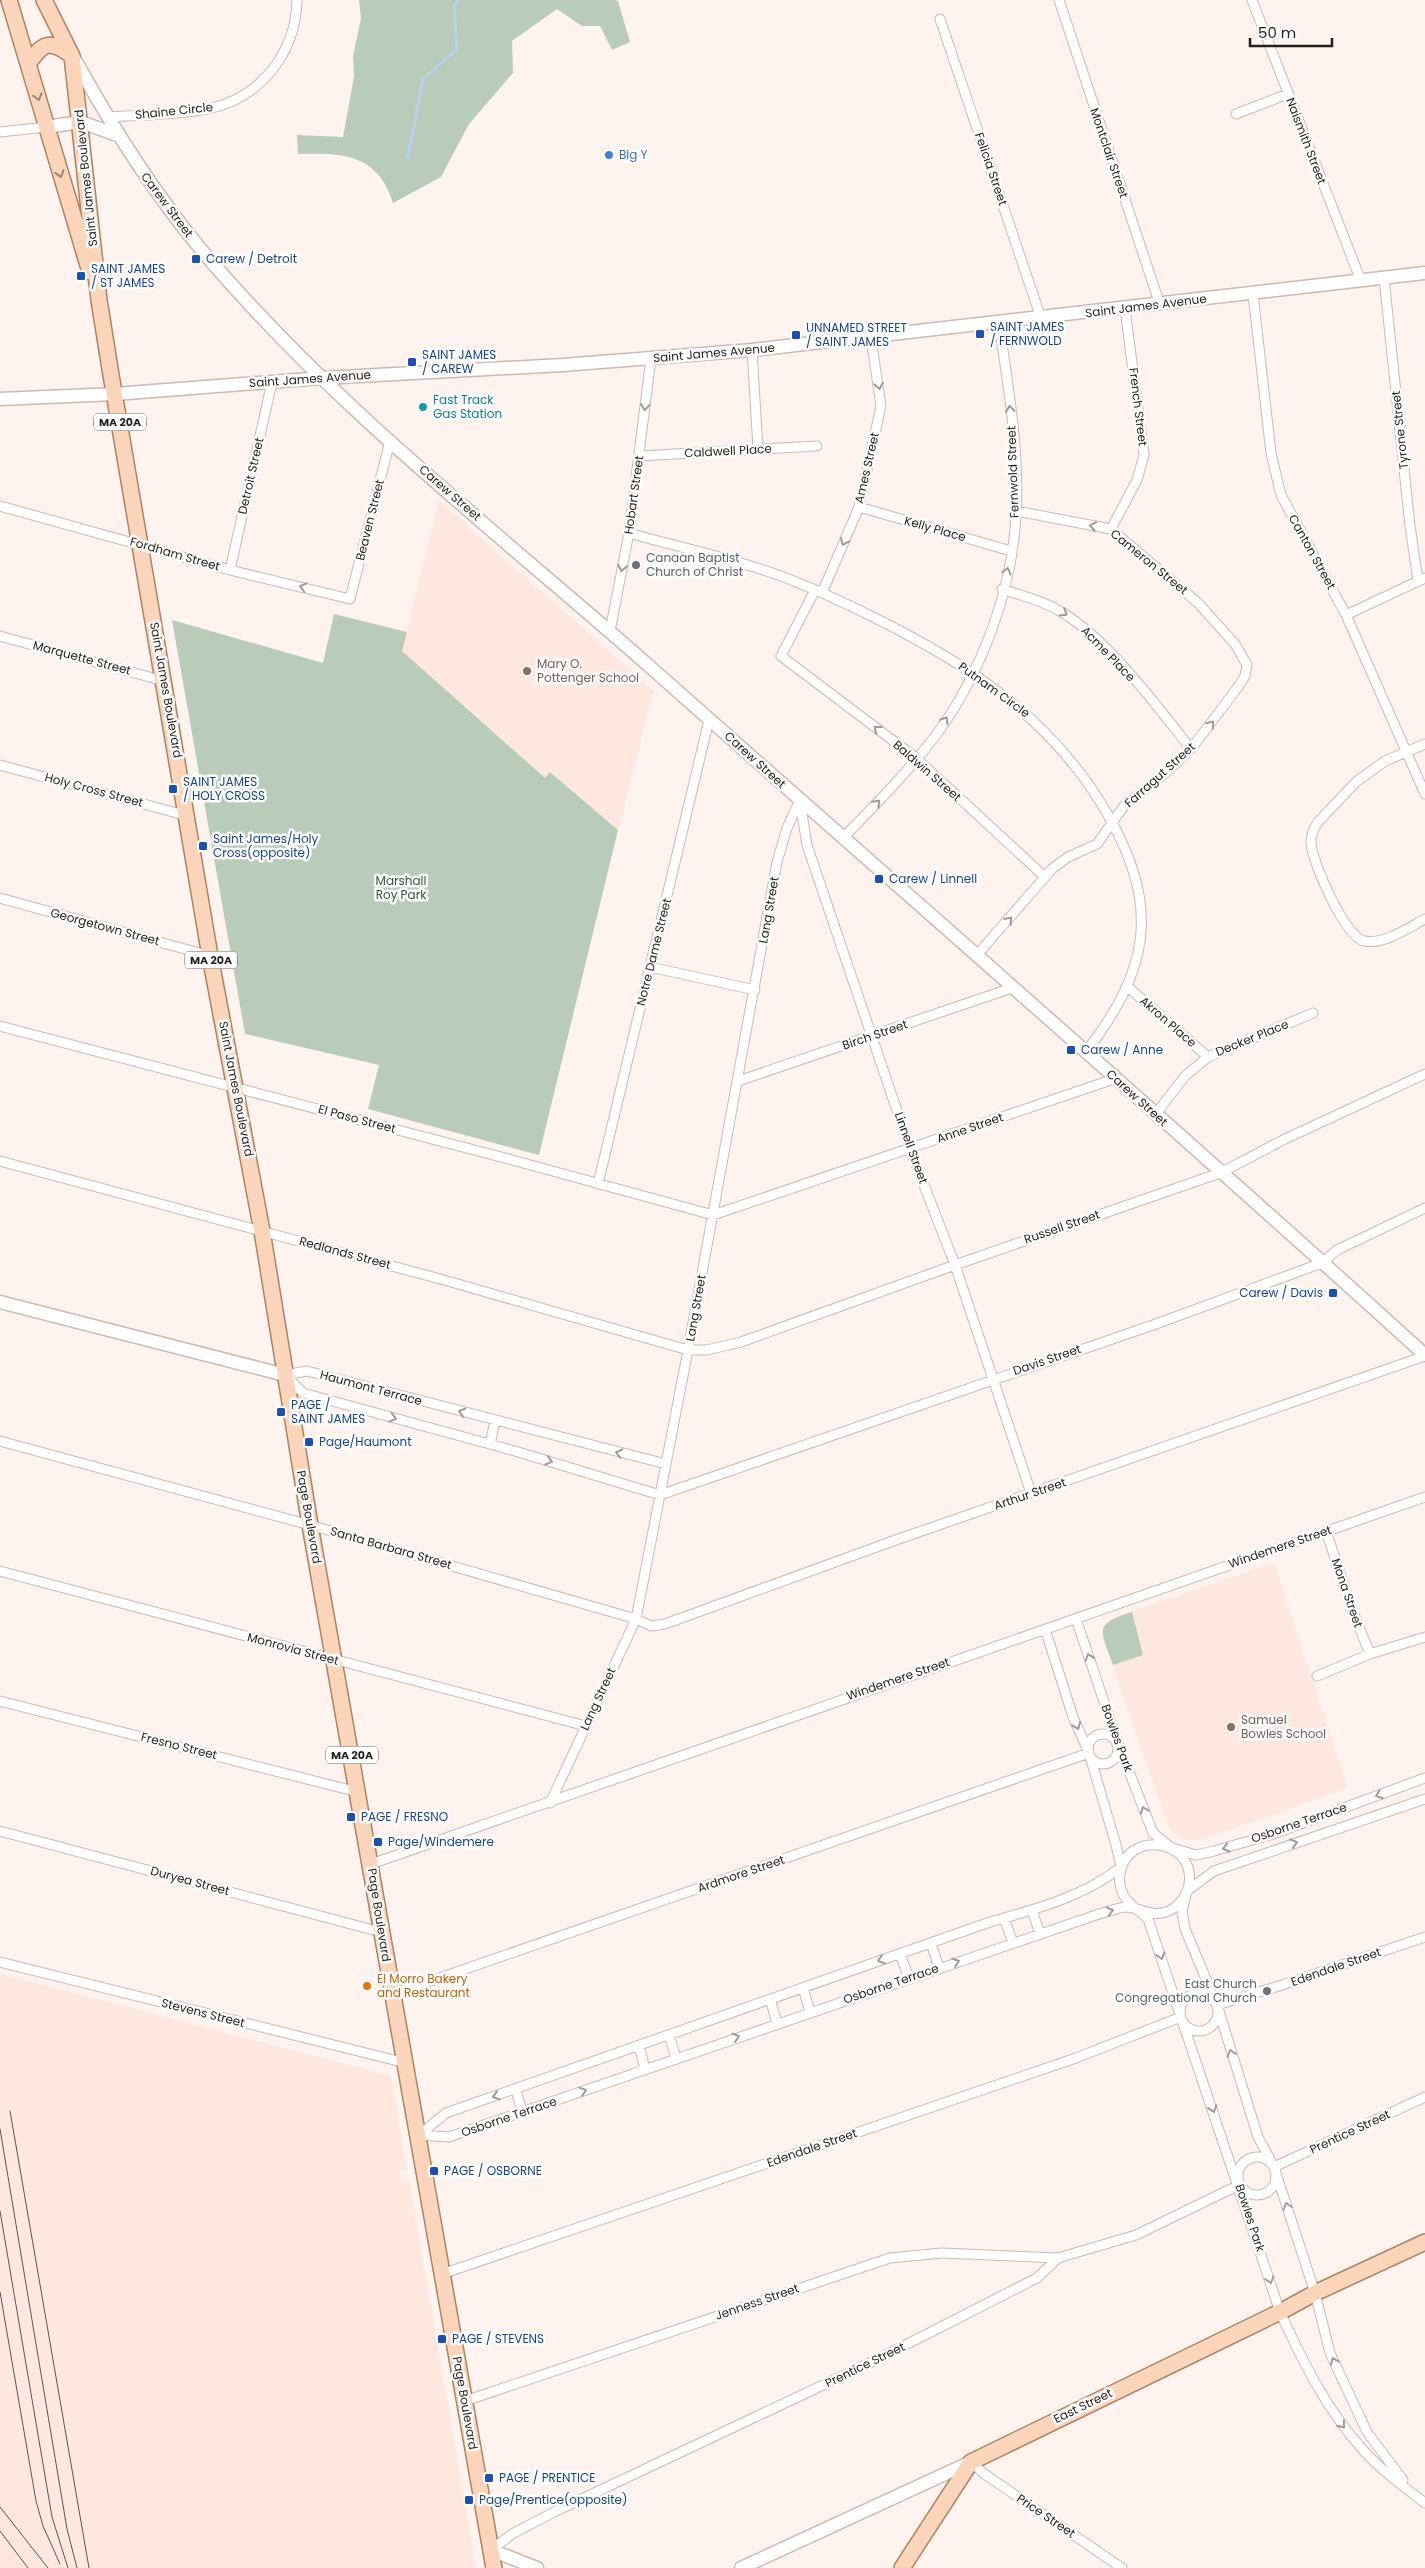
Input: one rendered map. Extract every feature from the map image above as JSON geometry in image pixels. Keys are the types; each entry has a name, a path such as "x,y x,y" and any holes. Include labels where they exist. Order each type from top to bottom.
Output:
{"main road":[{"name":"MA 20A","path":"9,0 46,127"},
{"name":"Carew Street","path":"44,0 72,56 117,136 196,244 242,296 322,378 390,441 610,632 1425,1355"},
{"path":"28,64 39,49 49,44 59,47 72,56"},
{"name":"Saint James Boulevard","path":"72,56 81,122 99,300 188,816 210,956 262,1231 285,1375"},
{"path":"46,127 81,122 117,136"},
{"name":"Saint James Boulevard","path":"46,127 99,300"},
{"name":"Saint James Avenue","path":"0,400 115,394 322,378 752,350 1425,274"},
{"path":"0,1302 285,1375"},
{"name":"Page Boulevard","path":"285,1375 371,1864 381,1932 419,2135 494,2568"},
{"name":"East Street","path":"741,2568 971,2462 1280,2312 1315,2293 1425,2242"},
{"path":"902,2568 971,2462"},
{"path":"491,2550 538,2568"}],"street":[{"name":"Shaine Circle","path":"107,117 207,109 242,96 264,80 283,55 294,26 297,0"},
{"name":"Montclair Street","path":"1058,0 1160,304"},
{"name":"Naismith Street","path":"1252,0 1361,281"},
{"name":"Felicia Street","path":"940,19 1041,318"},
{"path":"1236,114 1288,94"},
{"path":"0,132 46,127"},
{"name":"Tyrone Street","path":"1384,278 1409,516 1422,579"},
{"name":"Canton Street","path":"1253,294 1271,454 1281,495 1346,615 1425,794"},
{"name":"French Street","path":"1111,529 1138,480 1144,455 1125,309"},
{"name":"Fernwold Street","path":"843,838 939,730 973,672 994,622 1011,550 1016,512 1010,411 999,323"},
{"name":"Ames Street","path":"803,673 781,656 818,591 859,506 882,404 871,338"},
{"path":"752,350 758,449"},
{"name":"Hobart Street","path":"610,632 629,534 651,358"},
{"name":"Detroit Street","path":"230,570 272,382"},
{"name":"Beaven Street","path":"350,599 390,441"},
{"name":"Caldwell Place","path":"639,456 817,446"},
{"name":"Fordham Street","path":"0,506 230,570 350,599"},
{"name":"Kelly Place","path":"859,506 1011,550"},
{"name":"Cameron Street","path":"1016,512 1111,529 1170,577 1213,618"},
{"name":"Putnam Circle","path":"629,534 755,567 818,591 913,638 973,672 1027,713 1060,746 1084,777 1113,823 1130,857 1138,883 1141,905 1138,951 1128,987 1118,1008 1085,1053"},
{"path":"1346,615 1422,579"},
{"name":"Acme Place","path":"1002,590 1045,603 1083,627 1127,672 1191,749"},
{"name":"Farragut Street","path":"976,956 1059,862 1097,844 1124,806 1158,780 1191,749 1238,687 1245,676 1248,665 1240,651 1213,618"},
{"name":"Marquette Street","path":"0,636 164,681"},
{"name":"Baldwin Street","path":"803,673 916,758 1045,877"},
{"name":"Notre Dame Street","path":"598,1184 709,720"},
{"path":"1425,744 1385,761 1356,782 1318,822 1312,833 1312,846 1341,919 1355,936 1363,941 1381,940 1425,920"},
{"name":"Holy Cross Street","path":"0,765 188,816"},
{"name":"Lang Street","path":"550,1802 636,1619 688,1350 777,862 787,828 800,800"},
{"name":"Linnell Street","path":"800,800 807,845 910,1149 955,1265 1031,1493"},
{"name":"Georgetown Street","path":"0,898 210,956"},
{"path":"650,966 755,990"},
{"name":"Akron Place","path":"1128,987 1208,1056"},
{"name":"Birch Street","path":"738,1081 1012,988"},
{"name":"Decker Place","path":"1155,1114 1185,1076 1208,1056 1313,1013"},
{"name":"El Paso Street","path":"0,1026 236,1087 713,1215"},
{"name":"Russell Street","path":"688,1350 707,1350 741,1342 1220,1173 1285,1139 1425,1074"},
{"name":"Anne Street","path":"713,1215 1114,1078"},
{"name":"Redlands Street","path":"0,1161 262,1231 688,1350"},
{"name":"Davis Street","path":"660,1495 1322,1263 1337,1250 1425,1208"},
{"name":"Arthur Street","path":"636,1619 651,1626 665,1624 1425,1355"},
{"name":"Haumont Terrace","path":"285,1375 306,1371 666,1464"},
{"name":"Haumont Terrace","path":"285,1375 303,1393 490,1444 660,1495"},
{"path":"490,1444 495,1421"},
{"name":"Santa Barbara Street","path":"0,1441 310,1525 636,1619"},
{"name":"Windemere Street","path":"371,1864 834,1701 1045,1630 1425,1497"},
{"name":"Mona Street","path":"1326,1531 1353,1612 1370,1654"},
{"name":"Monrovia Street","path":"0,1571 586,1726"},
{"name":"Bowles Park","path":"1076,1619 1118,1743 1153,1834 1172,1848 1186,1864 1189,1877 1182,1911 1185,1929 1217,2005 1258,2137 1274,2167 1315,2293 1325,2339 1367,2432 1412,2492"},
{"name":"Bowles Park","path":"1045,1630 1073,1717 1088,1753 1116,1845 1121,1868 1119,1881 1122,1894 1130,1905 1148,1919 1239,2185 1280,2312 1307,2370 1332,2412 1364,2452 1425,2503"},
{"path":"1317,1676 1370,1654 1425,1637"},
{"name":"Fresno Street","path":"0,1701 358,1792"},
{"path":"1109,1734 1118,1743 1117,1755 1108,1763 1096,1762 1088,1753 1088,1746 1095,1735 1109,1734"},
{"name":"Ardmore Street","path":"392,1994 1088,1753"},
{"name":"Osborne Terrace","path":"1172,1848 1196,1855 1214,1851 1273,1834 1425,1778"},
{"name":"Osborne Terrace","path":"1187,1891 1205,1876 1220,1869 1425,1799"},
{"name":"Duryea Street","path":"0,1831 381,1932"},
{"path":"1121,1868 1129,1854 1142,1846 1157,1844 1172,1848"},
{"name":"Osborne Terrace","path":"419,2135 446,2113 931,1943 1032,1910 1087,1889 1121,1868"},
{"path":"1141,1912 1153,1914 1171,1910 1181,1902 1187,1891"},
{"name":"Osborne Terrace","path":"419,2135 449,2137 1040,1934 1126,1907 1141,1912"},
{"path":"1032,1910 1040,1934"},
{"path":"1004,1918 1013,1943"},
{"name":"Edendale Street","path":"1217,2005 1425,1937"},
{"path":"931,1943 939,1968"},
{"path":"900,1954 909,1978"},
{"name":"Stevens Street","path":"0,1962 406,2063"},
{"path":"803,1988 810,2012"},
{"path":"1202,1993 1214,1999 1217,2005 1217,2018 1209,2029 1202,2031 1189,2028 1181,2017 1182,2005 1190,1995 1202,1993"},
{"path":"770,1999 777,2023"},
{"name":"Edendale Street","path":"442,2274 1076,2058 1181,2017"},
{"path":"669,2035 676,2058"},
{"path":"639,2046 645,2069"},
{"path":"516,2090 522,2112"},
{"name":"Prentice Street","path":"1274,2167 1425,2097"},
{"path":"1263,2158 1274,2167 1275,2182 1265,2194 1250,2195 1239,2185 1237,2175 1240,2165 1248,2159 1263,2158"},
{"name":"Prentice Street","path":"491,2550 512,2534 554,2512 876,2360 1037,2278 1058,2258 1136,2235 1239,2185"},
{"name":"Jenness Street","path":"465,2402 890,2258 942,2252 1058,2258"},
{"name":"Price Street","path":"971,2462 983,2474 1122,2568"}],"shaded area":[{"name":"Mary O. Pottenger School","path":"439,501 653,690 618,830 551,772 545,778 402,651"},
{"name":"Samuel Bowles School","path":"1274,1563 1348,1788 1200,1840 1186,1840 1174,1834 1167,1823 1103,1636 1103,1627 1112,1618"},
{"path":"0,1974 391,2076 407,2170 400,2171 401,2181 409,2180 476,2568 0,2568"}],"green space":[{"path":"359,0 615,0 618,1 630,42 612,50 600,26 582,26 557,9 512,41 513,73 469,124 441,177 393,203 386,186 378,174 368,165 344,156 298,154 297,135 343,137 354,77 353,56 361,18"},
{"name":"Marshall Roy Park","path":"334,614 407,632 402,651 545,778 550,772 618,830 539,1155 368,1109 379,1065 245,1034 172,620 323,663"},
{"path":"1132,1612 1143,1655 1113,1665 1105,1644 1103,1630 1110,1621"}],"waterway":[{"path":"408,157 423,79 457,49 454,7 458,0"}],"tram line":[{"path":"10,2111 89,2568"},
{"path":"0,2129 67,2529 77,2568"},
{"path":"0,2211 52,2517 68,2568"},
{"path":"0,2292 36,2501 43,2526 60,2564"},
{"path":"0,2507 48,2568"},
{"path":"0,2531 28,2568"}],"place":[{"name":"Big Y","path":"609,155"},
{"name":"Carew / Detroit","path":"196,259"},
{"name":"SAINT JAMES / ST JAMES","path":"81,276"},
{"name":"SAINT JAMES / FERNWOLD","path":"980,334"},
{"name":"UNNAMED STREET / SAINT JAMES","path":"796,335"},
{"name":"SAINT JAMES / CAREW","path":"412,362"},
{"name":"Fast Track Gas Station","path":"423,407"},
{"name":"Canaan Baptist Church of Christ","path":"636,565"},
{"name":"Mary O. Pottenger School","path":"527,671"},
{"name":"SAINT JAMES / HOLY CROSS","path":"173,789"},
{"name":"Saint James/Holy Cross(opposite)","path":"203,846"},
{"name":"Carew / Linnell","path":"879,879"},
{"name":"Carew / Anne","path":"1071,1050"},
{"name":"Carew / Davis","path":"1333,1293"},
{"name":"PAGE / SAINT JAMES","path":"281,1412"},
{"name":"Page/Haumont","path":"309,1442"},
{"name":"Samuel Bowles School","path":"1231,1727"},
{"name":"PAGE / FRESNO","path":"351,1817"},
{"name":"Page/Windemere","path":"378,1842"},
{"name":"El Morro Bakery and Restaurant","path":"367,1986"},
{"name":"East Church Congregational Church","path":"1267,1991"},
{"name":"PAGE / OSBORNE","path":"434,2171"},
{"name":"PAGE / STEVENS","path":"442,2339"},
{"name":"PAGE / PRENTICE","path":"489,2478"},
{"name":"Page/Prentice(opposite)","path":"469,2500"}]}
